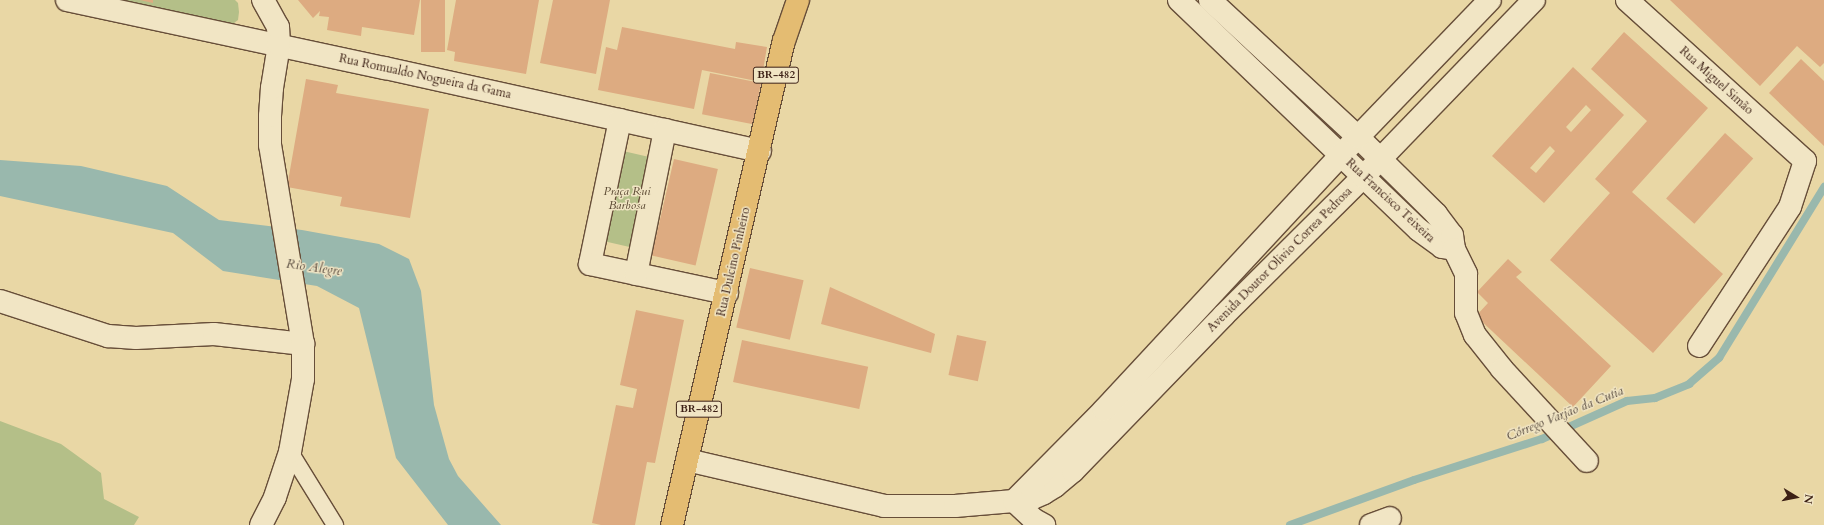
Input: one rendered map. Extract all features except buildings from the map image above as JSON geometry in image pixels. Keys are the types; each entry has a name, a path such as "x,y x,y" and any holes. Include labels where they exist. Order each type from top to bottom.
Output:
{"highway":[{"name":"Rua Dulcino Pinheiro","path":"672,525 727,293 784,41 798,0"}],"street":[{"name":"Rua Romualdo Nogueira da Gama","path":"67,0 620,120"},
{"path":"261,525 275,497 290,452 303,379 303,344 270,144 272,88 279,45 278,27 263,0"},
{"name":"Rua Francisco Teixeira","path":"1179,0 1342,155 1362,177 1437,244 1442,247 1454,249 1452,235 1436,214 1381,158 1210,0"},
{"name":"Avenida Doutor Olivio Correa Pedrosa","path":"1014,501 1104,410 1358,137 1490,0"},
{"name":"Avenida Doutor Olivio Correa Pedrosa","path":"687,460 884,506 955,506 1014,501 1033,498 1044,493 1073,471 1224,315 1381,158 1534,0"},
{"name":"Rua Miguel Simão","path":"1627,0 1805,161 1790,207 1699,346"},
{"path":"727,293 590,264 620,120 760,150"},
{"path":"636,274 665,130"},
{"path":"1454,249 1466,274 1466,314 1475,335 1502,369 1587,461"},
{"path":"0,302 108,336 136,338 214,334 303,344"},
{"path":"1014,501 1033,519 1044,525"}],"lane":[{"path":"290,452 335,525"}],"green space":[{"path":"102,0 235,0 238,3 239,12 238,20 230,26"},
{"name":"Praça Rui Barbosa","path":"623,151 650,157 630,247 602,241"},
{"path":"0,421 61,444 101,473 104,499 139,517 134,525 0,525"}],"water":[{"name":"Rio Alegre","path":"0,160 81,166 167,186 219,220 302,230 379,244 409,259 421,291 434,405 449,459 458,476 501,525 448,525 396,458 359,308 317,286 223,271 173,233 0,196"}],"waterway":[{"name":"Córrego Varjão da Cutia","path":"1290,525 1414,480 1542,439 1627,401 1655,398 1689,384 1719,358 1824,187"}]}
